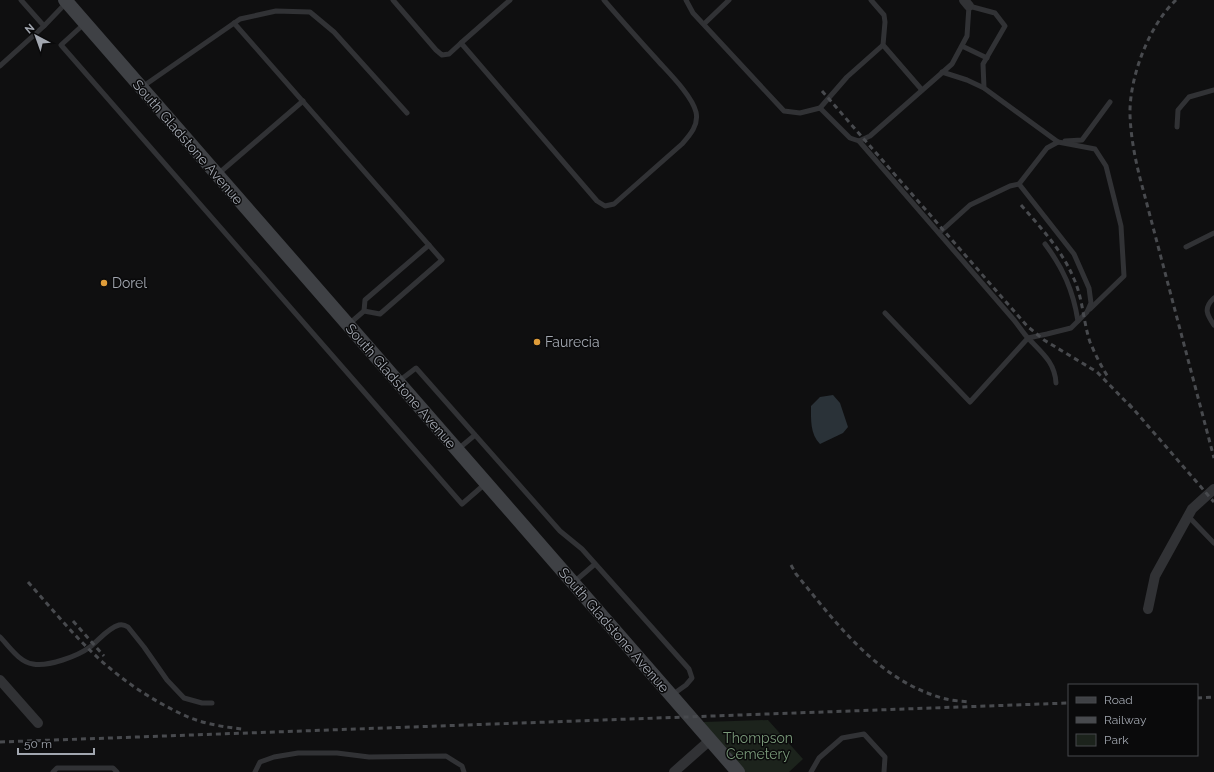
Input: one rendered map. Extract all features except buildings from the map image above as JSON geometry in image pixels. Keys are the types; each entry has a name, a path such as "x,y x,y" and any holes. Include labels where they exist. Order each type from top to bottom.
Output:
{"street":[{"name":"South Gladstone Avenue","path":"65,1 738,772"},
{"path":"1148,609 1155,576 1188,516 1192,509 1214,489"},
{"path":"0,680 38,723"},
{"path":"674,772 709,740"}],"lane":[{"path":"21,0 44,26"},
{"path":"393,0 436,50 442,54 449,54 510,0"},
{"path":"461,43 597,201 605,206 614,204 691,135 696,123 696,113 693,104 676,81 604,0"},
{"path":"686,0 693,13 784,112 800,114 820,108 847,77 883,46 885,22 884,15 871,0"},
{"path":"704,24 729,0"},
{"path":"0,66 44,26 65,1"},
{"path":"859,142 870,136 952,64 967,36 967,3 995,13 1005,26 983,64 984,88"},
{"path":"141,87 240,19 276,11 310,12 334,32 407,113"},
{"path":"85,23 61,45 71,57 462,504 486,483"},
{"path":"234,23 442,260 380,314 364,311"},
{"path":"883,46 922,90"},
{"path":"962,46 987,58"},
{"path":"885,313 970,402 1028,338 1071,328 1124,276 1121,226 1106,166 1095,149 1058,142 984,88 967,80 942,72"},
{"path":"1177,127 1178,110 1189,97 1214,90"},
{"path":"217,175 303,101"},
{"path":"939,233 970,205 1010,186 1019,184 1047,148 1058,142 1082,140 1110,102"},
{"path":"820,108 850,138 859,142 1014,320 1050,362 1056,376 1056,383"},
{"path":"1019,184 1074,254 1089,288 1091,303 1087,312"},
{"path":"1186,247 1214,233"},
{"path":"1045,244 1055,257 1067,278 1075,301 1078,320"},
{"path":"348,325 364,311 365,300 429,245"},
{"path":"1214,298 1207,307 1207,315 1214,325"},
{"path":"398,382 416,368 560,531 582,549 689,669 692,678 686,685 671,696"},
{"path":"457,450 475,435"},
{"path":"1188,516 1214,542"},
{"path":"573,583 595,564"},
{"path":"0,637 20,658 32,664 49,663 67,659 90,648 112,629 124,624 144,647 167,680 184,698 202,704 212,703"},
{"path":"811,772 819,758 842,738 864,734 885,757 884,772"},
{"path":"255,772 260,762 274,757 298,753 337,753 369,757 446,756 462,766 464,772"},
{"path":"53,772 57,768 113,768 117,772"}],"green space":[{"name":"Thompson Cemetery","path":"768,720 803,759 789,772 745,772 703,722"}],"shaded area":[{"path":"833,395 840,403 848,427 843,433 820,444 814,436 811,421 811,406 820,397"}],"railway":[{"path":"1176,0 1157,23 1142,53 1133,85 1130,115 1133,145 1139,174 1214,458"},
{"path":"822,91 1027,326 1044,340 1097,372 1132,408"},
{"path":"1021,205 1057,249 1069,268 1079,294 1090,342 1108,377"},
{"path":"1129,404 1214,502"},
{"path":"791,565 796,574 827,612 861,649 880,665 900,679 922,691 949,700 970,702"},
{"path":"28,582 85,645 115,673 135,687 166,706 188,717 201,722 242,729"},
{"path":"73,621 104,656"},
{"path":"1198,698 1214,697"},
{"path":"0,742 1068,703"}],"place":[{"name":"Dorel","path":"104,283"},
{"name":"Faurecia","path":"537,342"}]}
